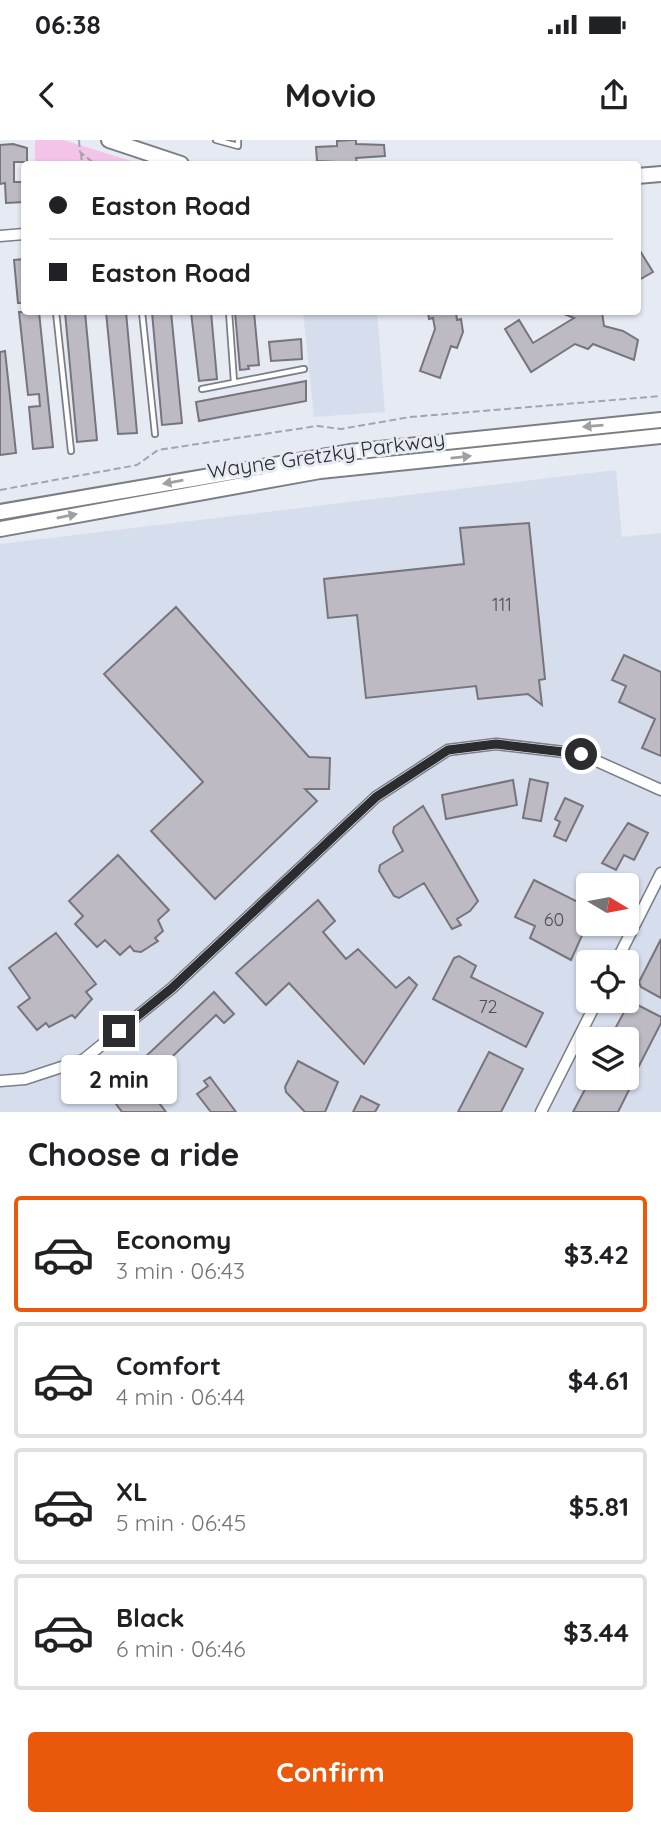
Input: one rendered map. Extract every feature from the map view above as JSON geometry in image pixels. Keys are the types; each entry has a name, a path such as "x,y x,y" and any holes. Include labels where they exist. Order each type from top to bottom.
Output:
{"main road":[{"path":"109,140 162,161"},
{"path":"641,176 661,174"},
{"name":"Wayne Gretzky Parkway","path":"0,512 350,452 661,420"},
{"name":"Wayne Gretzky Parkway","path":"0,529 320,471 661,436"}],"street":[{"path":"0,236 21,234"},
{"path":"0,1081 25,1079 83,1060 172,988 376,797 448,750 496,744 581,754 661,790"},
{"path":"622,950 661,873"},
{"path":"541,1112 591,1013"}],"lane":[{"path":"216,140 238,146 238,140"},
{"path":"56,315 71,451"},
{"path":"142,315 155,434"},
{"path":"229,315 234,382"},
{"path":"202,389 304,369"}],"path":[{"path":"79,140 82,161"},
{"path":"80,152 90,161"},
{"path":"0,490 137,465 158,450 317,426 341,429 410,417 661,396"}],"shaded area":[{"path":"35,140 63,140 131,161 35,161"},
{"path":"303,315 377,315 385,412 314,417"},
{"path":"616,470 622,537 661,533 661,1112 0,1112 0,544"}],"building":[{"path":"356,140 356,144 384,145 385,156 356,158 357,161 317,161 316,147 337,146 337,141"},
{"path":"13,144 27,148 27,161 14,162 14,182 21,182 21,202 6,203 5,183 0,184 0,145"},
{"path":"641,252 653,272 641,279"},
{"path":"21,259 21,303 18,303 14,260"},
{"path":"19,312 21,315 39,315 53,447 33,449 29,407 40,406 39,394 28,395"},
{"path":"65,315 85,315 97,440 77,442"},
{"path":"106,315 126,315 137,433 118,434"},
{"path":"152,315 171,315 182,423 162,425"},
{"path":"191,315 211,315 217,379 199,381"},
{"path":"235,315 254,315 259,365 240,370"},
{"path":"428,315 456,315 457,320 461,319 463,332 457,348 451,346 440,378 420,371 435,329 433,318 429,319"},
{"path":"566,315 602,315 604,326 623,331 638,340 634,360 593,344 588,349 575,344 531,372 505,329 519,320 533,343 574,318"},
{"path":"301,339 302,359 271,361 269,342"},
{"path":"5,351 16,453 0,455 0,352"},
{"path":"306,381 306,401 199,421 196,402"},
{"path":"529,523 545,679 539,680 542,705 528,694 478,699 476,686 366,698 357,615 328,618 324,579 464,564 460,528"},
{"path":"176,607 309,757 330,758 329,789 305,789 317,801 215,899 151,831 203,782 104,674"},
{"path":"624,655 661,672 661,756 642,748 655,719 619,702 626,686 612,680"},
{"path":"530,779 548,783 541,821 523,818"},
{"path":"513,780 517,805 446,819 442,795"},
{"path":"565,798 583,806 566,841 554,836 560,822 555,819"},
{"path":"423,806 478,901 470,911 457,919 461,925 452,929 424,883 399,898 394,896 379,871 380,865 403,851 393,832 394,827"},
{"path":"628,823 648,833 634,860 624,855 616,870 602,863"},
{"path":"118,855 169,910 158,920 163,931 155,938 158,941 141,952 134,951 130,946 120,955 105,940 97,947 75,924 83,916 69,901"},
{"path":"534,880 576,901 576,936 582,936 571,960 530,938 535,926 515,917"},
{"path":"318,900 335,921 323,932 346,959 358,949 396,988 409,977 417,985 364,1064 289,983 266,1005 236,973"},
{"path":"56,933 96,984 86,992 92,999 75,1018 72,1015 49,1027 46,1023 37,1030 18,1007 30,998 9,968"},
{"path":"661,939 661,998 641,987 639,982"},
{"path":"459,956 476,966 471,977 543,1013 526,1047 433,999 454,958"},
{"path":"214,992 234,1014 224,1023 216,1015 155,1073 142,1060"},
{"path":"639,1006 661,1017 661,1023 639,1066 639,1027 616,1027 624,1013 639,1013"},
{"path":"489,1052 523,1069 501,1112 458,1112"},
{"path":"298,1061 338,1082 325,1112 305,1112 286,1092 285,1087"},
{"path":"132,1068 166,1112 122,1112 105,1089"},
{"path":"210,1077 236,1112 211,1112 197,1094 208,1086 204,1081"},
{"path":"585,1090 629,1090 618,1112 573,1112"},
{"path":"361,1096 379,1105 375,1112 353,1112"}],"route":[{"path":"119,1031 172,988 376,797 448,750 496,744 581,754"}]}
